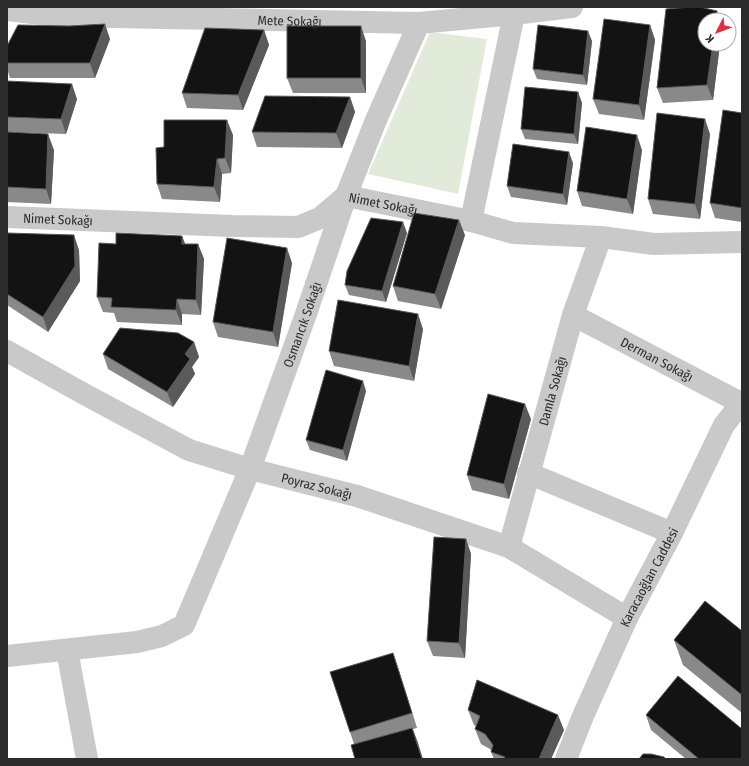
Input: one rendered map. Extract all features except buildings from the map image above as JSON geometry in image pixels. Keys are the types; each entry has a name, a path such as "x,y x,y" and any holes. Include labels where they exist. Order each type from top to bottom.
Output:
{"street":[{"name":"Mete Sokağı","path":"7,10 60,16 419,23 572,7"},
{"path":"471,221 514,14"},
{"name":"Osmancık Sokağı","path":"67,650 137,642 162,636 184,625 250,469 306,314 346,196 376,120 419,23"},
{"name":"Nimet Sokağı","path":"7,217 232,226 298,227 320,218 346,196 471,221 513,233 601,237 654,244 742,242"},
{"name":"Damla Sokağı","path":"509,547 528,473 573,314 601,237"},
{"name":"Derman Sokağı","path":"573,314 742,402"},
{"name":"Poyraz Sokağı","path":"7,351 189,450 250,469 357,496 509,547 627,618"},
{"name":"Karacaoğlan Caddesi","path":"566,759 583,716 627,618 672,533 733,428 742,402"},
{"path":"528,473 672,533"},
{"path":"7,656 67,650 87,759"}],"green space":[{"path":"430,32 487,39 458,194 368,174"}]}
